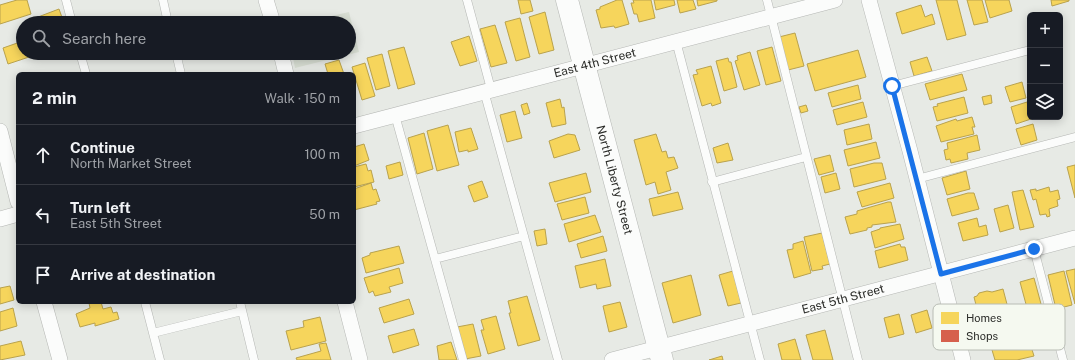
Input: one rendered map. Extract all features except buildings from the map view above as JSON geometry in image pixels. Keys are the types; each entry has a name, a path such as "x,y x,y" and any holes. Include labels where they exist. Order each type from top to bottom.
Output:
{"street":[{"path":"266,0 271,16"},
{"name":"North Liberty Street","path":"567,0 645,302 660,354"},
{"name":"East 4th Street","path":"356,125 835,0"},
{"path":"869,0 949,304"},
{"path":"283,60 286,72"},
{"path":"0,131 16,194"},
{"path":"0,218 16,214"},
{"name":"East 5th Street","path":"612,360 660,354 750,324 1075,238"},
{"path":"45,304 60,360"},
{"path":"346,304 360,360"},
{"path":"960,350 963,360"}],"lane":[{"path":"66,0 70,16"},
{"path":"162,0 166,16"},
{"path":"467,0 524,236 558,360"},
{"path":"767,0 858,360"},
{"path":"676,41 760,360"},
{"path":"892,86 1027,51"},
{"path":"82,60 85,72"},
{"path":"178,60 181,72"},
{"path":"395,115 463,360"},
{"path":"917,179 1075,137"},
{"path":"712,182 806,158"},
{"path":"435,259 524,236"},
{"path":"1034,249 1048,304"},
{"path":"146,304 160,360"},
{"path":"240,304 254,360"},
{"path":"153,333 242,311"},
{"path":"1060,350 1063,360"}],"shaded area":[{"path":"349,12 350,16 332,16"},
{"path":"356,40 359,52 356,53"},
{"path":"293,60 327,60 295,68"}],"route":[{"path":"892,86 910,150 941,274 1034,249"}]}
